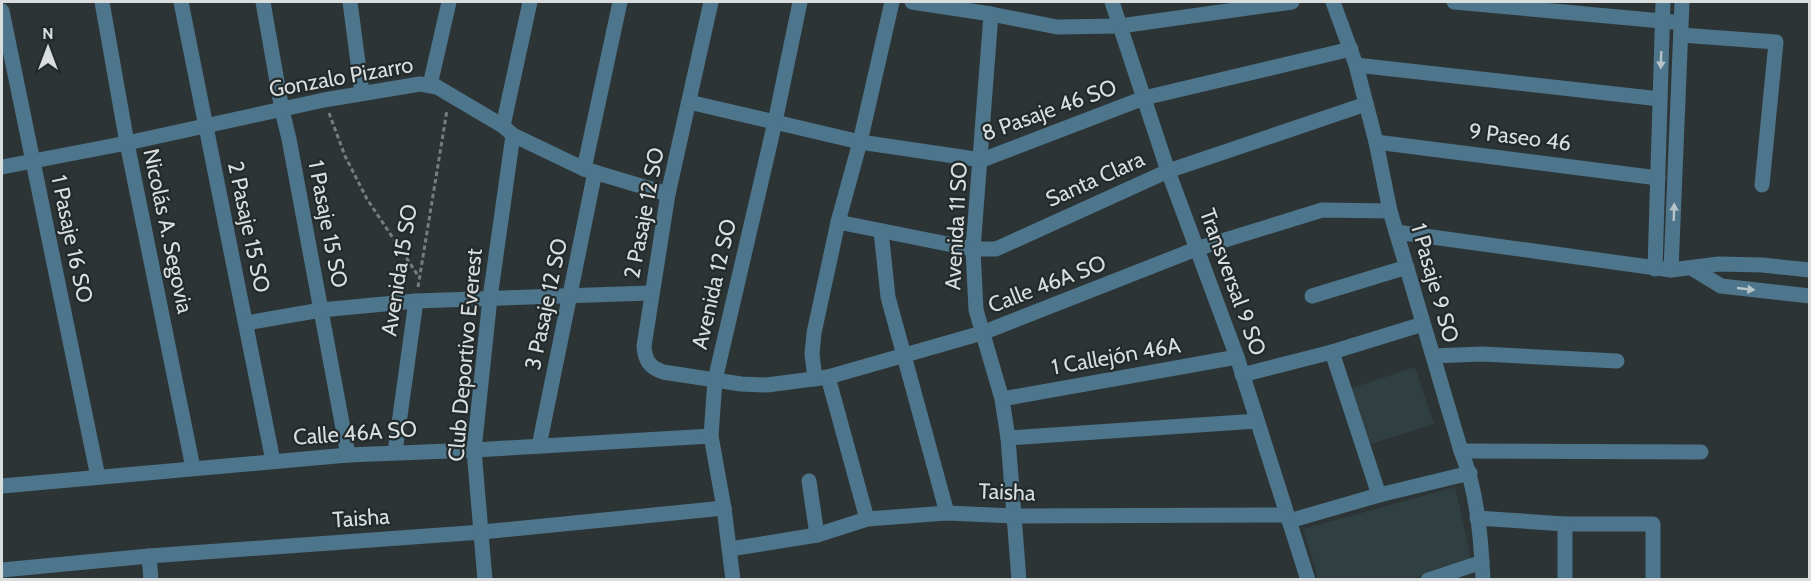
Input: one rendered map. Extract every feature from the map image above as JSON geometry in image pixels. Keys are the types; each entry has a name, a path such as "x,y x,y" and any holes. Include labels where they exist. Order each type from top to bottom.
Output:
{"street":[{"name":"Nicolás A. Segovia","path":"102,2 127,143 194,468"},
{"name":"2 Pasaje 15 SO","path":"181,2 273,461"},
{"name":"1 Pasaje 15 SO","path":"263,2 348,455"},
{"path":"350,2 362,93"},
{"path":"430,85 449,2"},
{"name":"Club Deportivo Everest","path":"485,579 474,450 508,131 530,2"},
{"name":"3 Pasaje 12 SO","path":"539,446 571,295 590,170 620,2"},
{"name":"2 Pasaje 12 SO","path":"711,2 668,194 644,346 648,363 654,369 715,380"},
{"name":"Avenida 12 SO","path":"733,579 724,508 711,435 715,380 775,122 800,2"},
{"path":"867,519 812,354 814,333 838,222 860,142 892,2"},
{"path":"912,2 1057,27 1120,26 1292,2"},
{"name":"Transversal 9 SO","path":"1112,2 1168,171 1237,357 1308,579"},
{"name":"1 Pasaje 9 SO","path":"1333,2 1356,65 1376,142 1390,211 1461,451 1470,473 1483,579"},
{"path":"1454,2 1663,21 1681,29 1776,42 1762,185"},
{"path":"1655,269 1663,2"},
{"path":"1671,270 1682,2"},
{"name":"1 Pasaje 16 SO","path":"2,11 98,477"},
{"name":"Avenida 11 SO","path":"992,14 973,249 976,310 1002,399 1008,438 1019,579"},
{"name":"8 Pasaje 46 SO","path":"689,102 860,142 982,160 1144,98 1351,49"},
{"path":"1356,65 1660,99"},
{"name":"Gonzalo Pizarro","path":"2,167 127,143 324,100 420,84 430,85 508,131 590,170 668,194"},
{"name":"Santa Clara","path":"838,222 973,249 996,249 1168,171 1366,104"},
{"name":"9 Paseo 46","path":"1376,142 1658,178"},
{"name":"Calle 46A SO","path":"715,380 767,385 821,378 982,333 1196,249 1322,210 1390,211"},
{"path":"881,231 888,297 906,356 947,513"},
{"path":"1396,232 1655,269 1693,269 1719,264 1762,265 1809,270"},
{"path":"1312,296 1407,267"},
{"path":"1693,269 1721,286 1809,296"},
{"path":"246,323 321,310 416,301 651,293"},
{"name":"Avenida 15 SO","path":"395,452 416,301"},
{"path":"1242,375 1332,352 1423,324"},
{"path":"1332,352 1379,495"},
{"path":"1432,356 1482,354 1617,361"},
{"name":"1 Callejón 46A","path":"1002,399 1237,357"},
{"path":"1008,438 1257,421"},
{"name":"Calle 46A SO","path":"2,485 348,455 474,450 711,435"},
{"path":"1461,451 1701,452"},
{"name":"Taisha","path":"730,549 818,535 867,519 947,513 1014,516 1288,518 1470,473"},
{"path":"809,481 818,535"},
{"name":"Taisha","path":"2,570 149,556 482,532 724,508"},
{"path":"1477,518 1565,524 1653,524 1653,579"},
{"path":"1565,524 1565,579"},
{"path":"149,556 151,579"},
{"path":"1428,579 1482,562"}],"path":[{"name":"Avenida 15 SO","path":"416,301 449,95"},
{"path":"324,100 345,156 368,199 420,279"}],"shaded area":[{"path":"1415,367 1434,424 1367,445 1349,389"},
{"path":"1455,487 1471,558 1411,579 1318,579 1303,529"}]}
